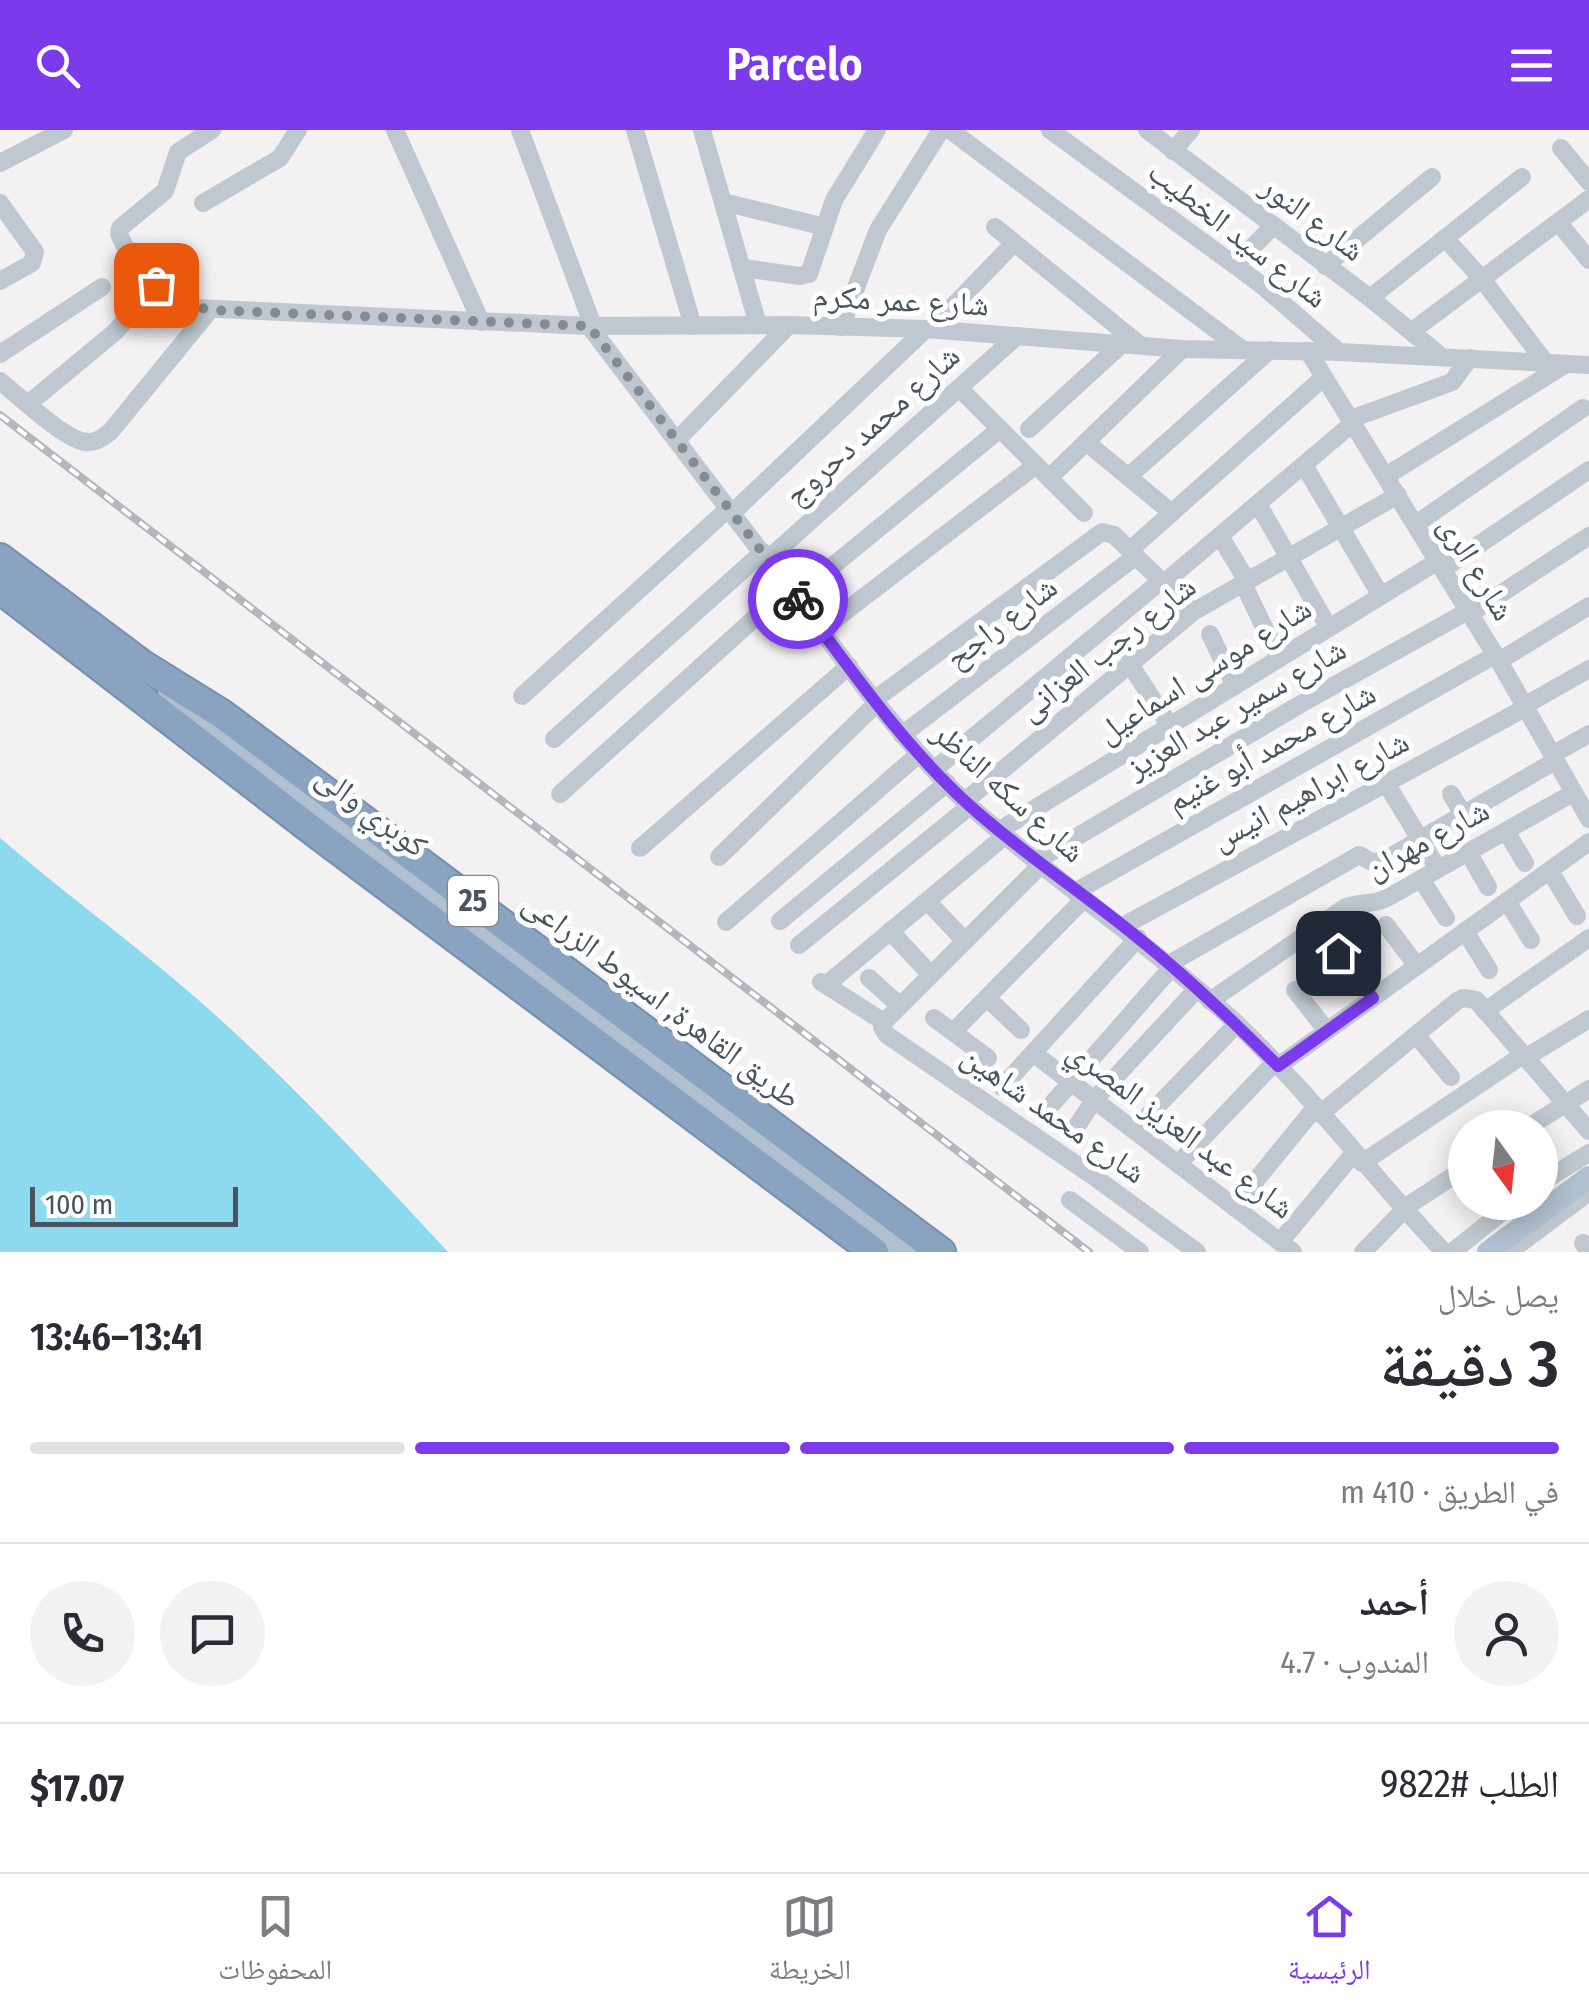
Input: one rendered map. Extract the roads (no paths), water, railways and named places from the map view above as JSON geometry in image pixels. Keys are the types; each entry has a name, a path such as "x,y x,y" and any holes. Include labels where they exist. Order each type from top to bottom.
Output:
{"highway":[{"name":"طريق القاهرة, اسيوط الزراعى","path":"0,558 143,665 222,714 941,1252"},
{"name":"25","path":"0,589 874,1252"}],"main road":[{"name":"كوبري والى","path":"143,665 237,750 905,1252"},
{"path":"714,1133 888,1252"},
{"path":"1490,1252 1589,1178"}],"street":[{"path":"0,163 64,130"},
{"path":"28,404 115,332 156,285 120,239 120,228 165,191 178,152 212,130"},
{"path":"203,204 280,158 298,130"},
{"path":"395,130 480,322"},
{"name":"شارع سكه الناظر","path":"520,130 591,326 902,735 968,804 1130,932 1237,1024 1444,1252"},
{"path":"635,130 692,326"},
{"path":"702,130 758,325"},
{"path":"743,268 809,274 842,187 877,130"},
{"path":"841,327 878,230 942,130"},
{"path":"950,130 1243,350"},
{"name":"شارع سيد الخطيب","path":"1050,130 1236,265 1339,352"},
{"name":"شارع النور","path":"1146,130 1442,356"},
{"path":"1174,151 1192,130"},
{"path":"1560,148 1589,182"},
{"path":"1325,266 1432,177"},
{"path":"1370,298 1522,177"},
{"path":"1412,331 1589,199"},
{"path":"724,202 825,227"},
{"path":"0,204 35,252 32,263 0,281"},
{"path":"1558,222 1589,260"},
{"path":"1236,265 1273,226"},
{"path":"995,227 1132,344 1029,428"},
{"path":"1445,238 1482,279 1545,362"},
{"path":"522,696 928,329 1014,244"},
{"name":"شارع عمر مكرم","path":"156,285 180,303 210,310 591,326 928,329 1182,348 1589,365"},
{"path":"0,354 102,286"},
{"path":"0,381 70,435 84,442 99,440 111,431 210,310"},
{"path":"678,439 789,325"},
{"name":"شارع محمد دحروج","path":"554,738 1017,336"},
{"path":"821,630 1086,442 1182,348"},
{"path":"1128,477 1270,350"},
{"name":"شارع الرى","path":"1308,351 1497,658 1580,797 1589,819"},
{"path":"780,921 1163,581 1352,421 1452,382 1470,358"},
{"path":"1386,476 1566,363"},
{"name":"شارع راجح","path":"902,735 1133,553 1324,376"},
{"path":"959,388 1084,514"},
{"path":"1416,524 1583,408"},
{"path":"560,794 793,592 1000,429"},
{"path":"1086,442 1172,513"},
{"path":"1304,465 1381,596"},
{"name":"شارع موسى اسماعيل","path":"824,983 926,901 1003,832 1381,596 1441,565 1589,470"},
{"name":"شارع رجب العزانى","path":"799,944 1193,612 1398,495"},
{"path":"1258,504 1329,628"},
{"path":"719,857 875,702 1096,534 1108,532 1193,612"},
{"path":"1220,536 1279,659"},
{"name":"شارع سمير عبد العزيز","path":"884,1022 1038,863 1298,705 1469,612 1589,536"},
{"name":"شارع محمد أبو غنيم","path":"953,1032 1080,895 1589,606"},
{"path":"1210,634 1235,686"},
{"path":"1129,663 1170,726"},
{"path":"640,848 849,666"},
{"name":"شارع ابراهيم انيس","path":"1002,1087 1130,932 1386,782 1589,670"},
{"path":"1052,1104 1170,965 1359,856 1378,863 1589,734"},
{"path":"726,922 919,754"},
{"path":"1386,782 1420,839 1446,918"},
{"path":"1451,794 1463,814"},
{"name":"شارع مهران","path":"1072,1132 1094,1100 1204,995 1346,907 1378,903 1506,830 1580,797"},
{"path":"1506,830 1526,863"},
{"path":"1178,1164 1276,1065 1589,842"},
{"path":"1468,852 1488,887"},
{"path":"1550,871 1578,916"},
{"path":"926,901 965,941"},
{"path":"1508,901 1531,940"},
{"path":"1386,924 1418,966"},
{"path":"890,931 932,974"},
{"path":"1465,931 1488,970"},
{"path":"1482,1008 1589,938"},
{"path":"1338,953 1373,998"},
{"path":"869,978 900,1006"},
{"name":"شارع محمد شاهين","path":"824,983 884,1022 886,1035 1094,1176 1197,1252"},
{"path":"1296,990 1327,1031"},
{"path":"987,998 1021,1030"},
{"path":"1234,1207 1318,1111 1463,998 1476,1000 1589,1131"},
{"path":"934,1018 988,1058"},
{"path":"1286,1247 1358,1158 1589,1019"},
{"path":"1134,1130 1237,1024"},
{"path":"1416,1035 1451,1077"},
{"name":"شارع عبد العزيز المصري","path":"1032,1053 1286,1247"},
{"path":"1554,1110 1589,1089"},
{"path":"1558,1172 1589,1153"},
{"path":"1363,1252 1404,1210 1448,1180"},
{"path":"1509,1252 1589,1192"},
{"path":"1070,1200 1140,1252"},
{"path":"1452,1252 1492,1220"}],"water":[{"path":"0,838 229,1027 448,1252 0,1252"}],"railway":[{"path":"0,415 1089,1252"}]}
